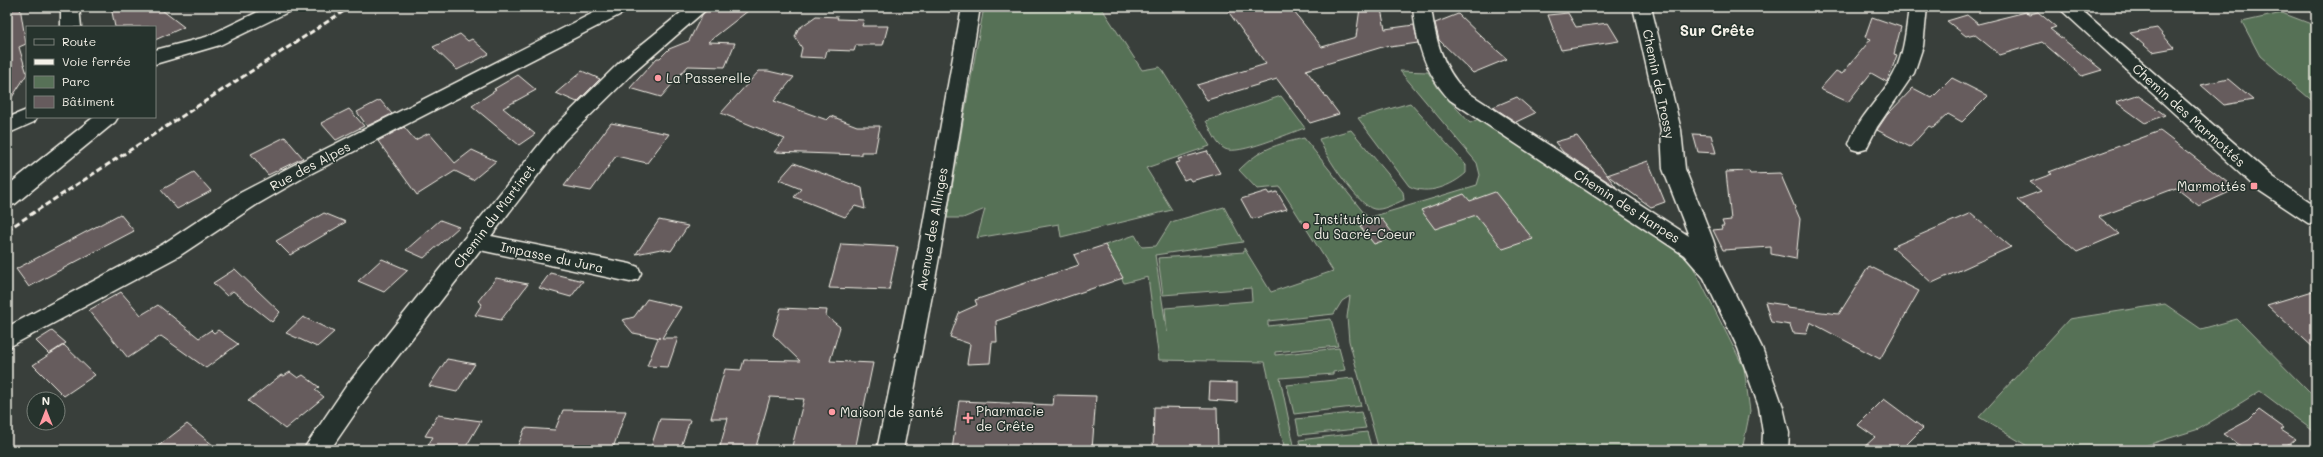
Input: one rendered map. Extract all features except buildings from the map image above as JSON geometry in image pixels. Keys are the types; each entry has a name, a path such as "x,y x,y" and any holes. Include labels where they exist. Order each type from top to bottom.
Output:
{"street":[{"path":"70,7 71,26"},
{"path":"156,57 213,41 283,7"},
{"name":"Rue des Alpes","path":"7,338 171,250 248,199 301,170 620,7"},
{"name":"Chemin du Martinet","path":"316,450 356,392 557,136 626,68 700,7"},
{"name":"Avenue des Allinges","path":"890,450 930,247 958,69 971,7"},
{"name":"Chemin des Harpes","path":"1422,7 1435,65 1441,77 1453,92 1681,240 1712,273 1750,348 1767,393 1774,420 1775,450"},
{"name":"Chemin de Trossy","path":"1642,7 1671,130 1674,169 1702,240 1712,273"},
{"path":"1859,144 1865,127 1903,74 1911,54 1918,7"},
{"name":"Chemin des Marmottés","path":"2067,7 2265,183 2316,217"},
{"path":"7,127 26,118"},
{"path":"7,198 107,118"},
{"name":"Impasse du Jura","path":"475,241 630,273"}],"green space":[{"path":"984,7 1101,7 1142,70 1160,67 1210,146 1146,168 1172,210 1061,237 1059,224 977,238 985,209 963,218 947,218"},
{"path":"2282,13 2311,24 2316,37 2316,104 2260,56 2242,22"},
{"path":"1400,71 1428,72 1438,88 1470,123 1480,118 1663,234 1692,265 1744,368 1750,411 1742,450 1379,450 1349,341 1347,317 1350,296 1342,301 1334,314 1268,321 1268,326 1331,319 1338,346 1275,352 1275,355 1339,348 1345,370 1333,372 1333,374 1280,378 1295,450 1285,450 1265,362 1159,360 1148,277 1124,283 1105,245 1135,235 1142,247 1156,246 1171,222 1224,207 1243,242 1155,255 1167,332 1165,308 1252,301 1251,288 1163,295 1158,258 1244,252 1244,248 1271,292 1333,271 1280,187 1257,189 1239,170 1254,157 1269,148 1304,138 1368,218 1477,185 1480,175 1477,163"},
{"path":"1281,96 1305,128 1252,147 1232,150 1225,149 1219,144 1206,121"},
{"path":"1410,103 1466,165 1466,173 1454,182 1431,190 1416,189 1409,186 1358,118"},
{"path":"1351,130 1403,192 1404,200 1385,208 1374,209 1367,206 1351,190 1328,156 1319,139"},
{"path":"2165,304 2201,329 2237,319 2309,392 2316,390 2316,433 2260,391 2199,429 2131,450 2034,450 1979,417 2069,319"},
{"path":"1353,378 1361,406 1294,414 1287,385"},
{"path":"1361,412 1366,428 1299,435 1296,419"},
{"path":"1367,432 1372,450 1301,450 1299,440"}],"railway":[{"path":"7,230 350,7"}],"place":[{"name":"La Passerelle","path":"658,78"},
{"name":"Marmottés","path":"2254,186"},
{"name":"Institution du Sacré-Coeur","path":"1306,226"},
{"name":"Maison de santé","path":"832,412"},
{"name":"Pharmacie de Crête","path":"968,418"}],"district":[{"name":"Sur Crête","path":"1717,31"}]}
